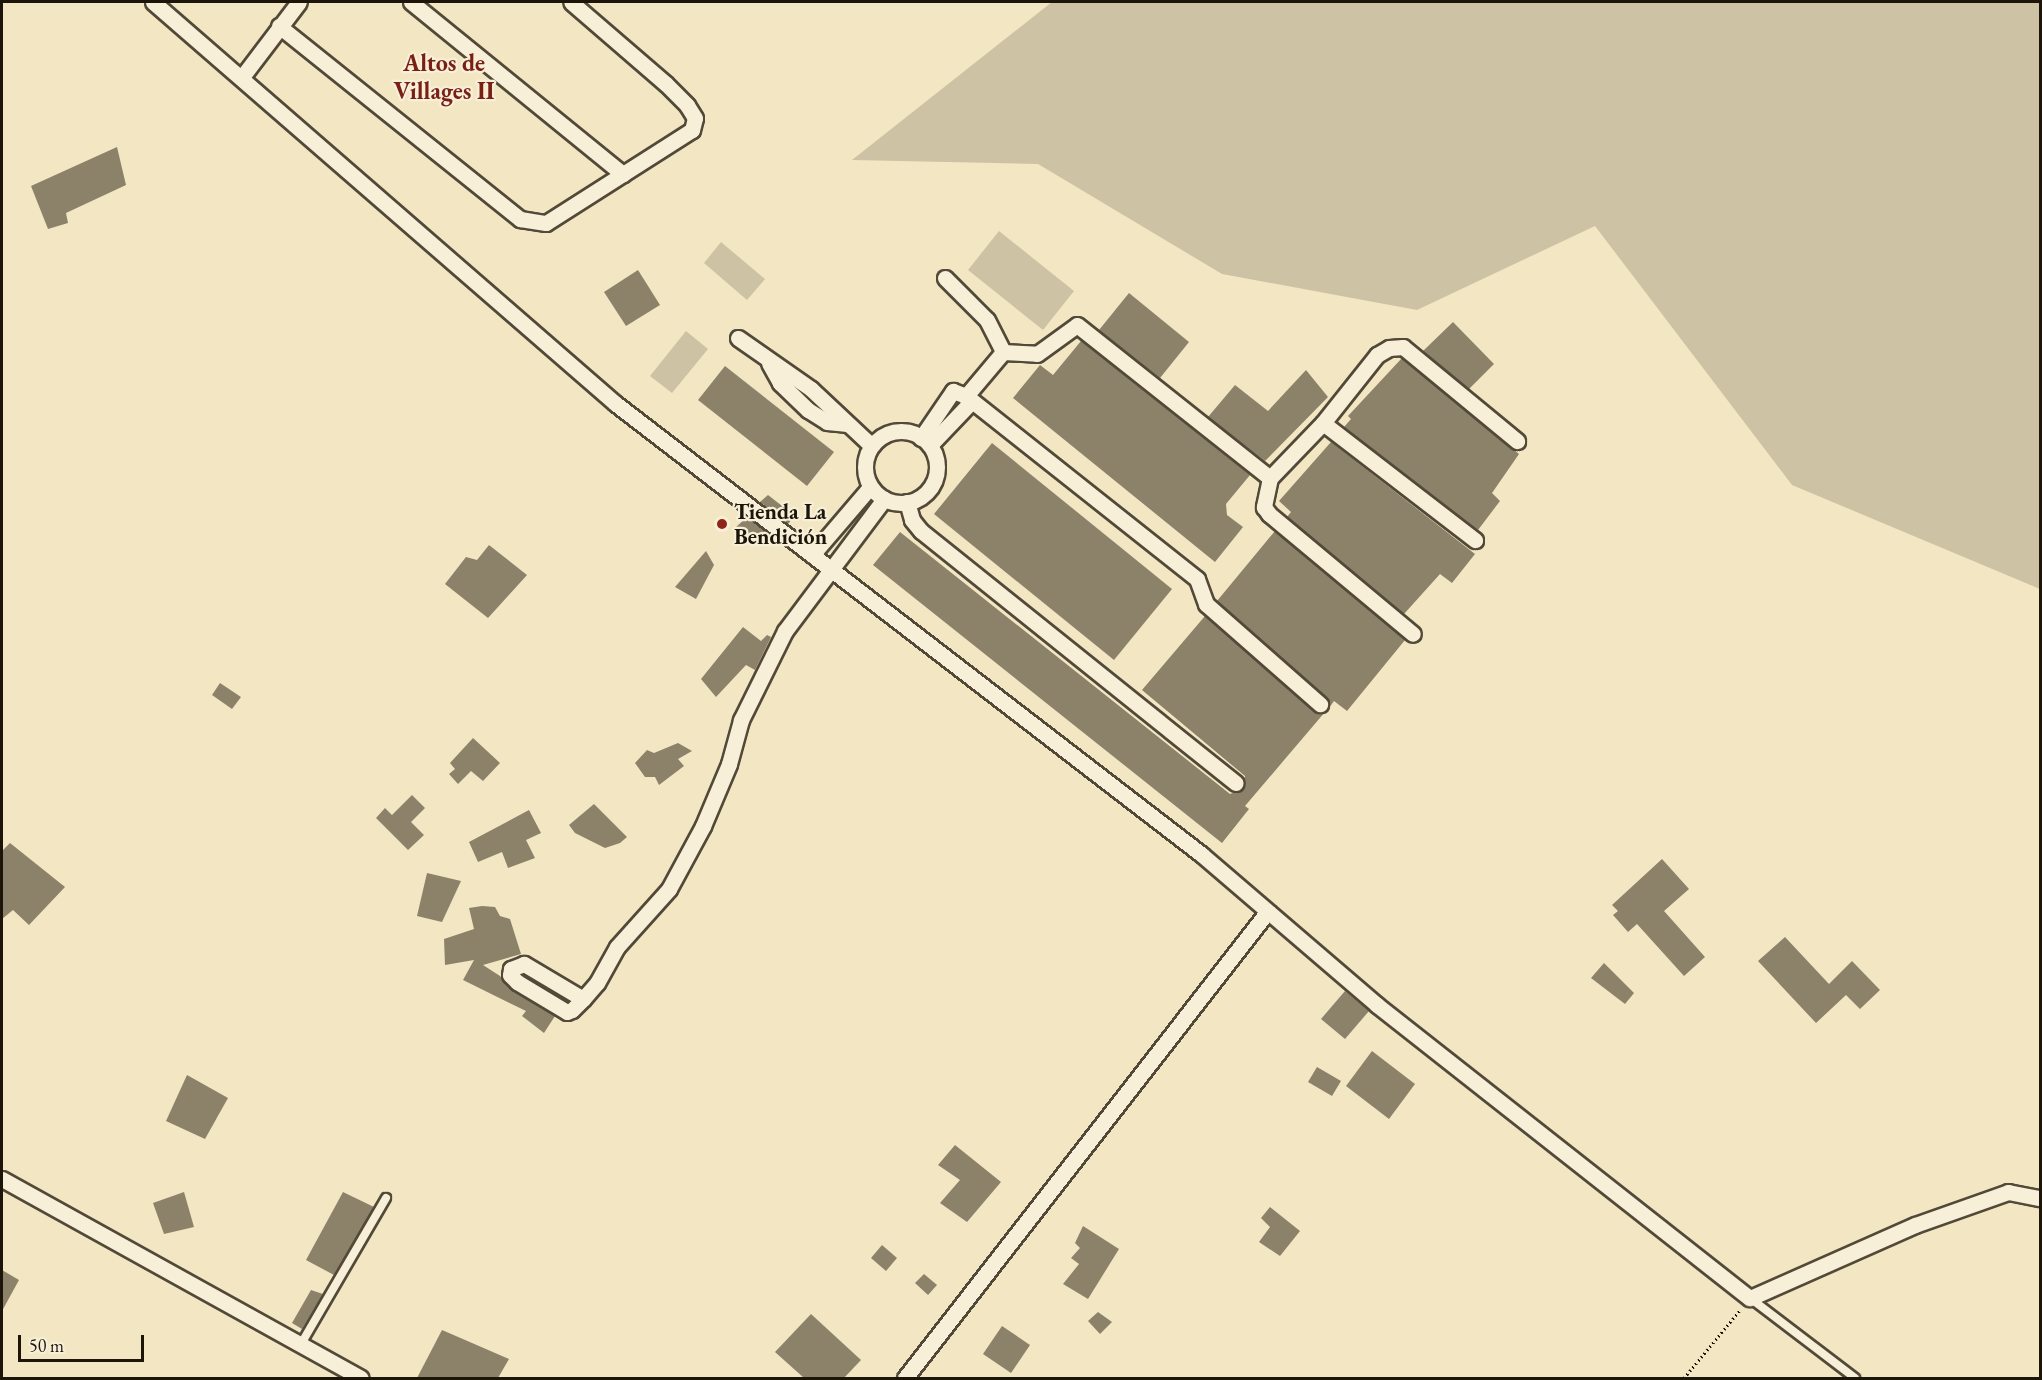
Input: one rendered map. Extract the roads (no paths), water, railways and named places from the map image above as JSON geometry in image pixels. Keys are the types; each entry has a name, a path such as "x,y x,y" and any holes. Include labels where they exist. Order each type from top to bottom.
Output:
{"street":[{"path":"153,2 616,404 1201,854 1377,1005 1750,1298 1915,1225 2008,1192 2040,1198"},
{"path":"242,77 298,2"},
{"path":"411,2 623,174"},
{"path":"279,26 520,219 546,223 692,130 695,118 687,105 666,84 571,2"},
{"path":"945,278 987,320 1003,352"},
{"path":"1003,352 1037,354 1070,328 1084,327 1270,478"},
{"path":"738,338 769,363 780,383 808,410 827,422 845,424 872,446"},
{"path":"1413,634 1269,514 1264,507 1270,478 1323,423 1377,355 1389,348 1403,346 1517,441"},
{"path":"966,396 1003,352"},
{"path":"926,442 969,404 966,396"},
{"path":"966,396 1197,579 1206,604 1320,704"},
{"path":"1323,423 1475,540"},
{"path":"899,431 926,442 936,468 934,480 923,494 907,502 884,499 870,487 865,470 872,446 888,434 899,431"},
{"path":"812,555 870,487"},
{"path":"583,999 617,947 669,889 703,826 729,764 741,720 785,631 830,568 884,499"},
{"path":"907,502 912,520 921,531 1236,783"},
{"path":"905,1378 1268,911"},
{"path":"2,1179 361,1378"}],"lane":[{"path":"301,1344 386,1198"},
{"path":"1750,1298 1855,1378"}],"place":[{"name":"Tienda La Bendición","path":"722,524"}],"district":[{"name":"Altos de Villages II","path":"444,77"}]}
